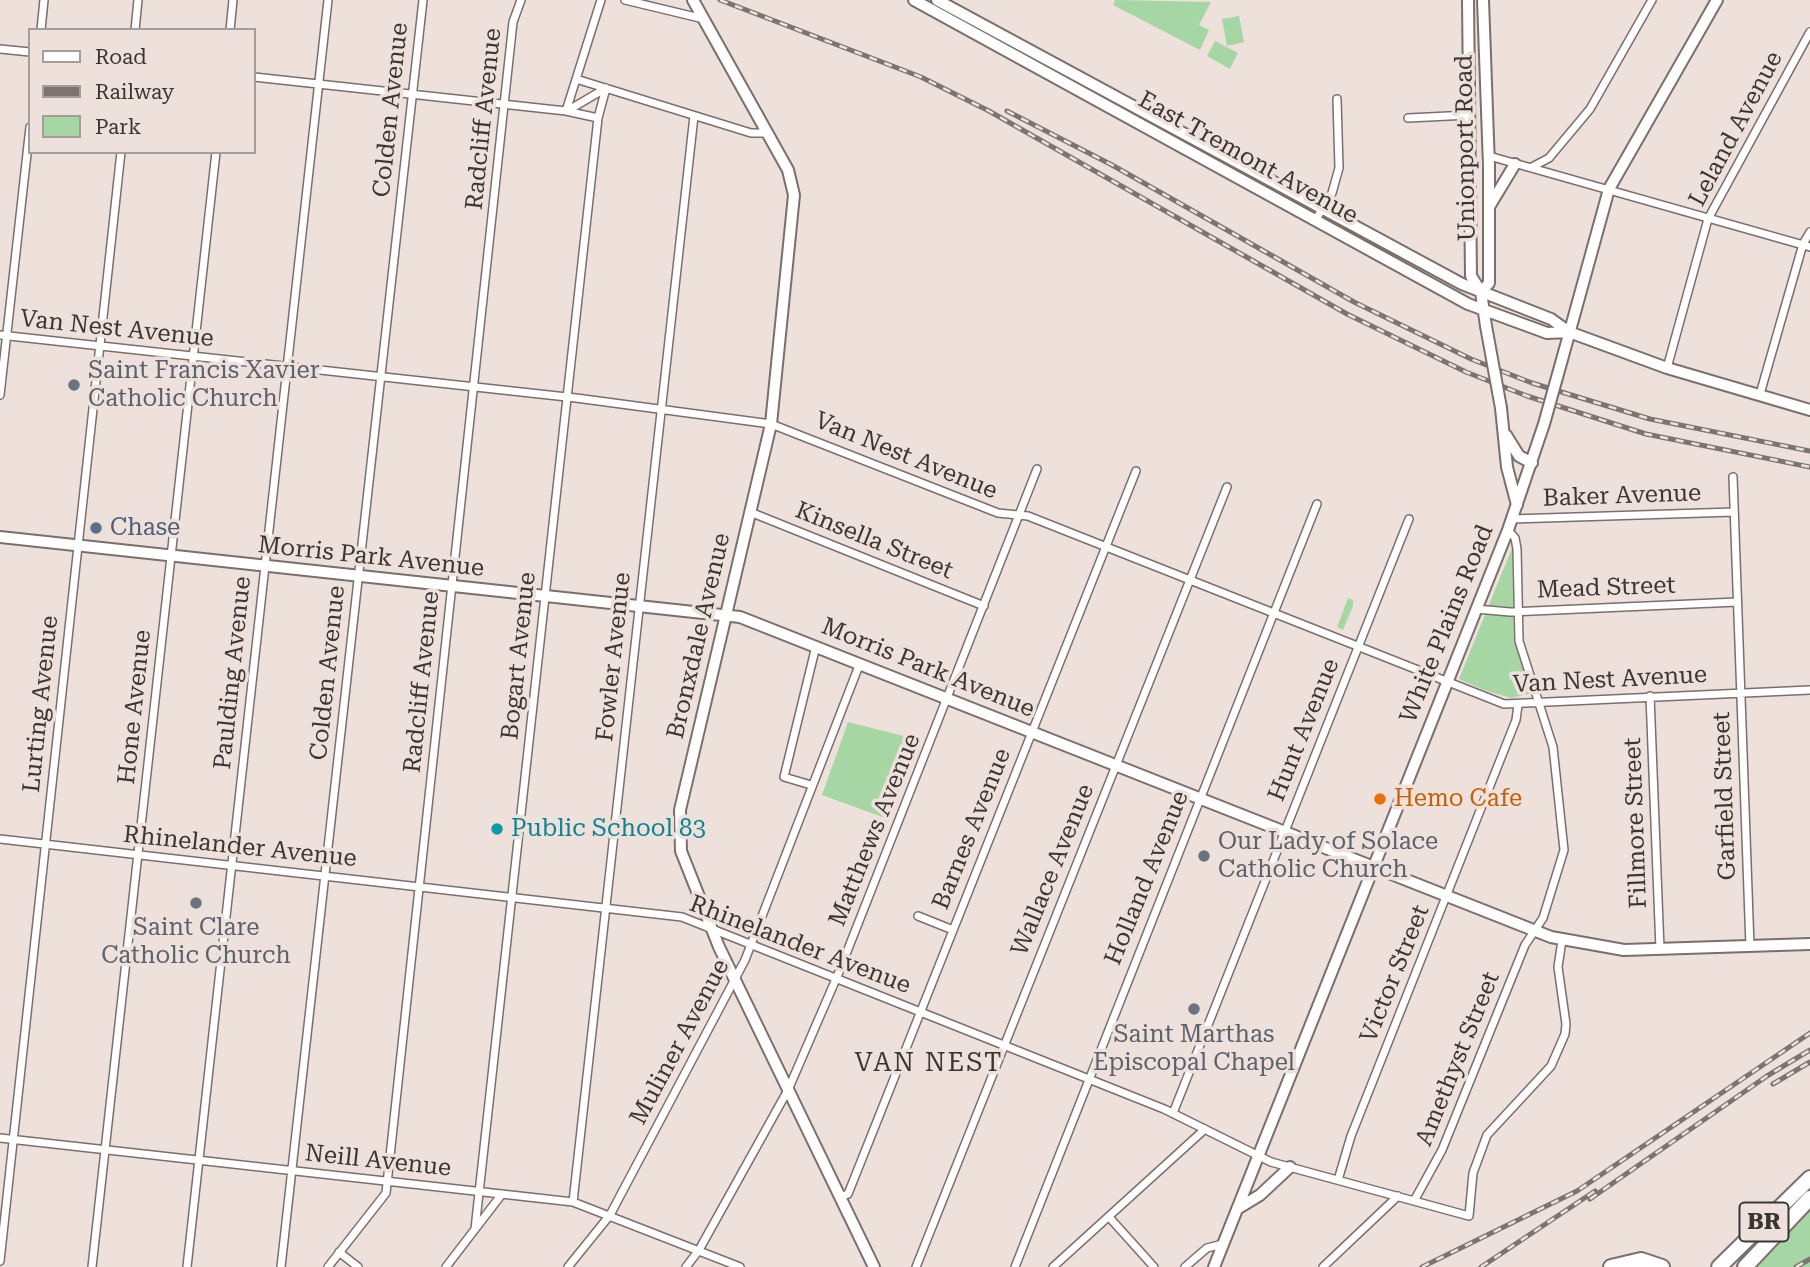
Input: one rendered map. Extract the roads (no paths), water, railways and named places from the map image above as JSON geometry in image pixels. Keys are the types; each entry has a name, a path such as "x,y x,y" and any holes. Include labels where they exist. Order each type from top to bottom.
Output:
{"highway":[{"name":"BR","path":"1719,1267 1810,1178"},
{"name":"BR","path":"1745,1267 1810,1198"},
{"path":"1611,1267 1641,1260 1662,1267"}],"main road":[{"name":"Bronxdale Avenue","path":"693,0 791,176 794,195 771,424 679,821 681,851 734,981 874,1267"},
{"name":"East Tremont Avenue","path":"914,0 1015,49 1319,214 1483,310 1547,333 1569,332"},
{"name":"East Tremont Avenue","path":"937,0 1015,49"},
{"name":"Unionport Road","path":"1468,0 1471,276 1481,292 1506,434 1507,467 1517,505"},
{"name":"Unionport Road","path":"1481,292 1489,283 1489,156 1483,0"},
{"name":"White Plains Road","path":"1214,1267 1517,505 1544,424 1609,189 1717,0"},
{"path":"1488,209 1515,164"},
{"name":"East Tremont Avenue","path":"1319,214 1481,292 1551,319 1569,332 1667,368 1810,410"},
{"name":"Unionport Road","path":"1506,434 1519,456 1532,463"},
{"name":"Morris Park Avenue","path":"0,537 725,616 757,622 1447,897 1562,940 1606,948 1660,949 1810,944"},
{"path":"1237,1209 1260,1195 1290,1167"}],"street":[{"path":"41,28 44,0"},
{"path":"135,28 138,0"},
{"path":"230,28 233,0"},
{"name":"Paulding Avenue","path":"187,1267 328,0"},
{"name":"Colden Avenue","path":"281,1267 422,0"},
{"name":"Radcliff Avenue","path":"328,1267 386,1193 385,1181 513,22 521,0"},
{"path":"566,111 601,0"},
{"path":"625,0 681,16 704,19"},
{"path":"1528,167 1549,158 1590,109 1652,0"},
{"name":"Leland Avenue","path":"1667,368 1707,219 1810,32"},
{"path":"0,49 28,52"},
{"path":"256,77 566,111 598,118"},
{"path":"576,79 751,134 768,134"},
{"path":"566,111 606,88"},
{"name":"Bogart Avenue","path":"475,1229 598,118 606,88"},
{"path":"1319,214 1332,193 1339,168 1337,99"},
{"path":"1408,118 1469,115"},
{"name":"Fowler Avenue","path":"573,1202 694,116"},
{"path":"0,395 3,336 28,142"},
{"name":"Lurting Avenue","path":"0,1261 121,154"},
{"name":"Hone Avenue","path":"92,1267 216,154"},
{"path":"1489,156 1806,245"},
{"path":"1760,394 1810,232"},
{"name":"Van Nest Avenue","path":"3,336 567,397 771,424 995,512 1021,514 1499,703 1518,705 1650,696 1810,690"},
{"name":"Matthews Avenue","path":"686,1267 699,1250 788,1090 835,981 1037,469"},
{"name":"Barnes Avenue","path":"840,1197 848,1194 1136,471"},
{"name":"Garfield Street","path":"1733,477 1750,946"},
{"name":"Wallace Avenue","path":"916,1267 1227,487"},
{"name":"Holland Avenue","path":"1015,1267 1317,504"},
{"name":"Kinsella Street","path":"750,512 984,606"},
{"name":"Baker Avenue","path":"1510,524 1734,512"},
{"name":"Hunt Avenue","path":"1173,1113 1409,519"},
{"path":"1510,524 1517,550 1519,641 1554,754 1564,844 1543,918 1534,931"},
{"name":"Mead Street","path":"1476,609 1518,611 1737,602"},
{"path":"811,785 783,776 816,646"},
{"name":"Muliner Avenue","path":"568,1267 610,1215 734,981 860,663"},
{"name":"Fillmore Street","path":"1650,696 1660,949"},
{"name":"Victor Street","path":"1338,1180 1351,1136 1516,720 1518,705"},
{"name":"Rhinelander Avenue","path":"0,839 512,896 682,918 1173,1113 1258,1156 1469,1216 1473,1173 1487,1135 1551,1066 1566,1031 1558,967 1562,940"},
{"path":"918,916 953,930"},
{"name":"Amethyst Street","path":"1414,1200 1442,1150 1525,944 1534,931"},
{"path":"1053,1267 1205,1129"},
{"name":"Neill Avenue","path":"0,1138 573,1202 740,1267"},
{"name":"Bogart Avenue","path":"446,1267 502,1194"},
{"path":"1323,1267 1398,1196"},
{"path":"1108,1217 1154,1267"},
{"path":"1185,1267 1207,1248 1223,1244"},
{"path":"339,1252 358,1267"}],"railway":[{"path":"720,0 921,77 989,111 1347,314 1466,372 1527,396 1646,434 1810,467"},
{"path":"1007,111 1112,165 1354,302 1471,359 1532,383 1650,419 1810,451"},
{"path":"1422,1267 1577,1191 1810,1033"},
{"path":"1590,1199 1767,1076 1810,1050"},
{"path":"1773,1084 1810,1062"},
{"path":"1481,1267 1595,1191"},
{"path":"1796,1267 1810,1259"}],"place":[{"name":"Saint Francis Xavier Catholic Church","path":"74,385"},
{"name":"Chase","path":"96,528"},
{"name":"Hemo Cafe","path":"1380,799"},
{"name":"Public School 83","path":"497,829"},
{"name":"Our Lady of Solace Catholic Church","path":"1204,856"},
{"name":"Saint Clare Catholic Church","path":"196,903"},
{"name":"Saint Marthas Episcopal Chapel","path":"1194,1009"}],"district":[{"name":"VAN NEST","path":"929,1063"}]}
